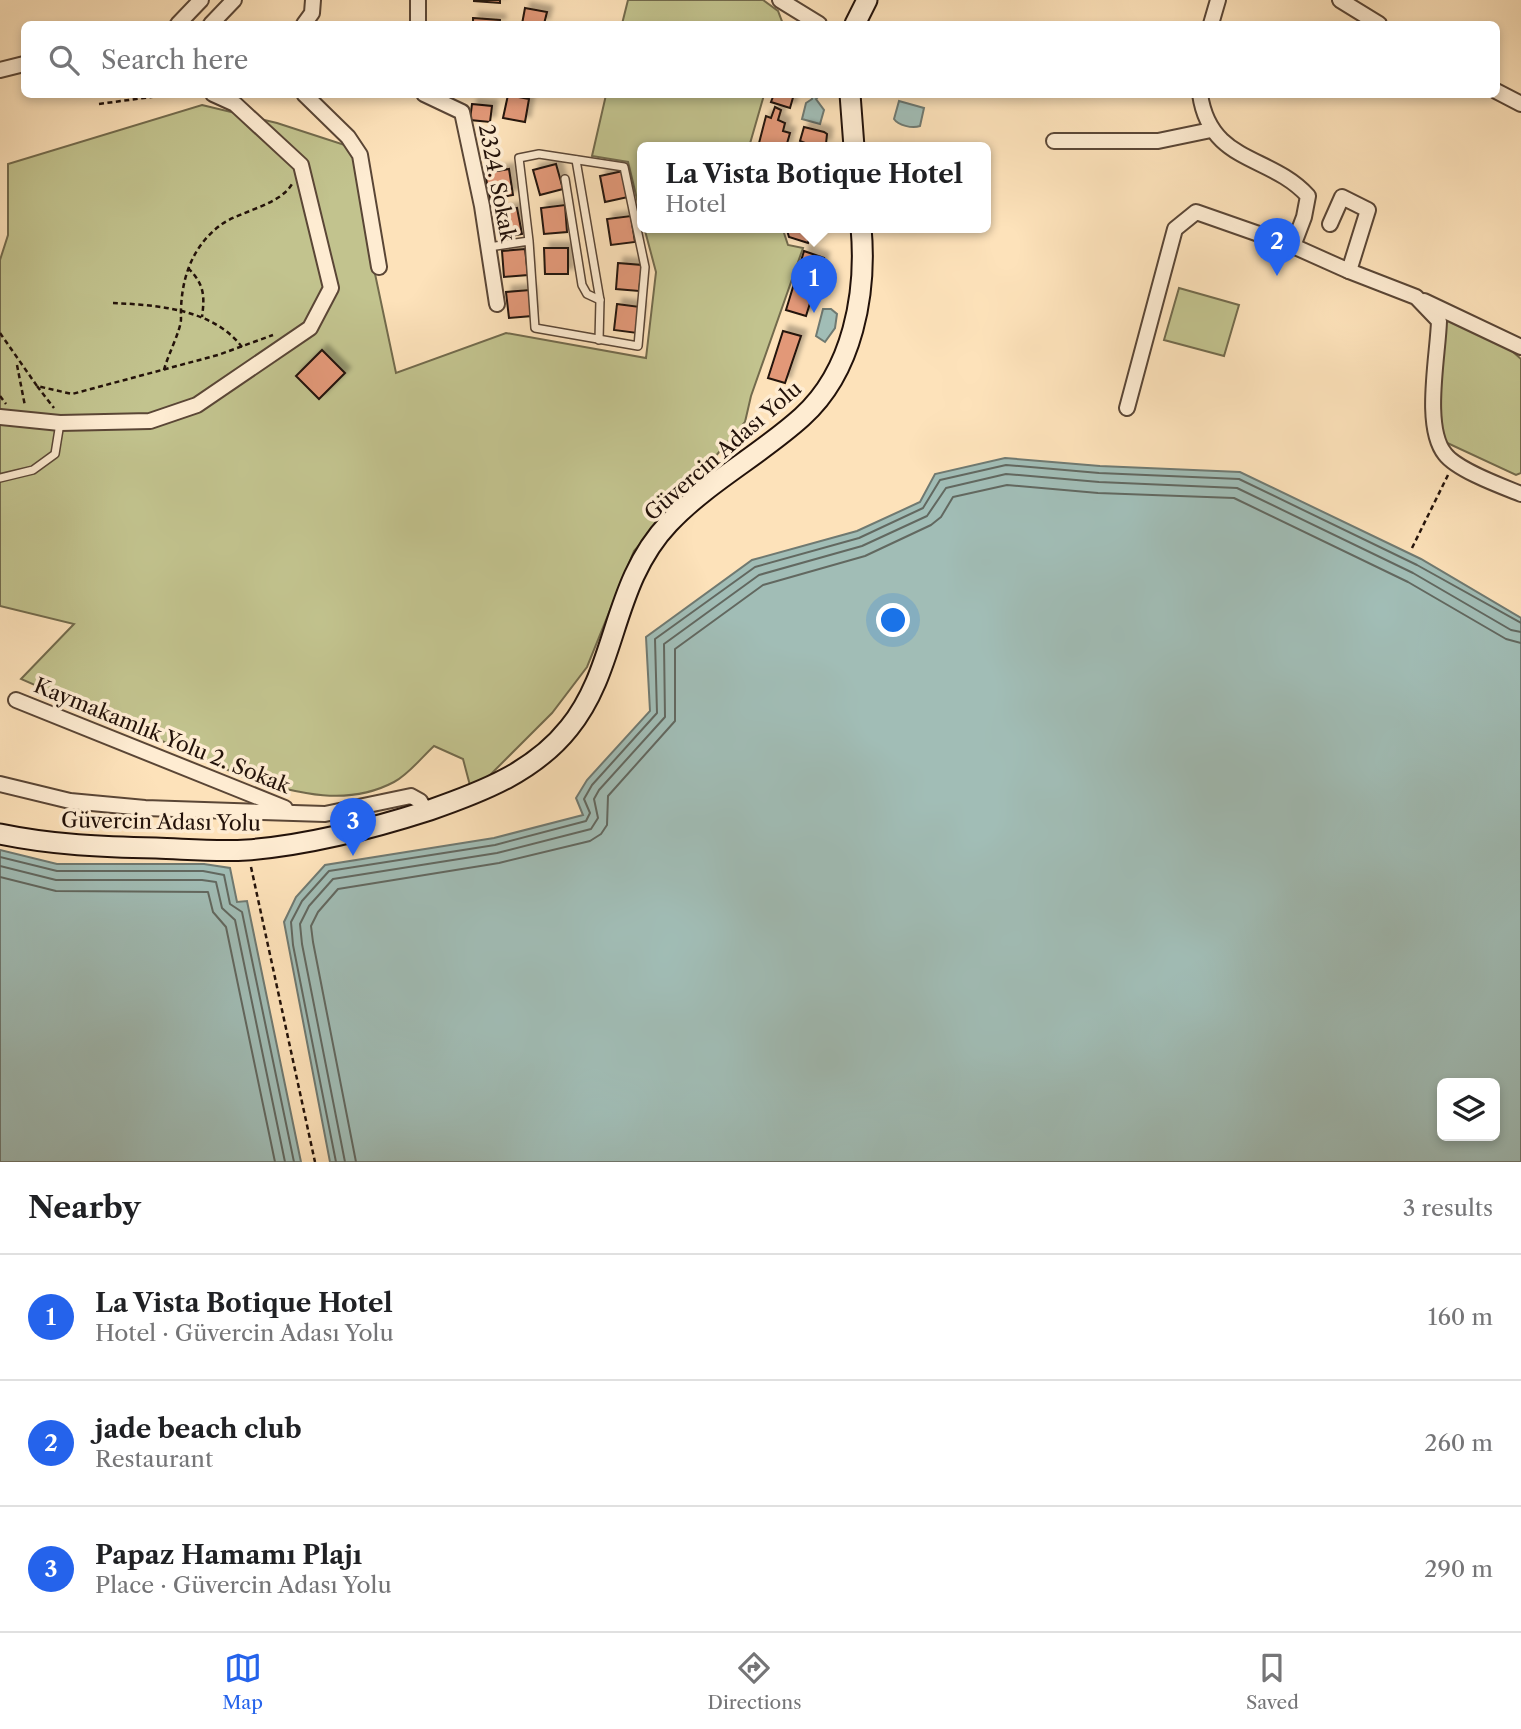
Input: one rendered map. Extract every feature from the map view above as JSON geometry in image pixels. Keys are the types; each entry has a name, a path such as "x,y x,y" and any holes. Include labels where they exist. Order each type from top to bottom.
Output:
{"main road":[{"path":"856,21 867,0"},
{"path":"850,98 854,142"},
{"name":"Güvercin Adası Yolu","path":"0,834 80,847 247,850 341,836 489,790 556,742 579,715 626,590 644,553 670,522 727,473 803,416 828,387 845,355 856,317 862,289 861,233"}],"street":[{"path":"181,21 201,0"},
{"path":"214,21 234,0"},
{"path":"306,21 312,13 313,0"},
{"path":"418,0 418,21"},
{"path":"780,0 814,21"},
{"path":"1212,21 1218,0"},
{"path":"1340,0 1374,21"},
{"path":"0,71 21,65"},
{"path":"1500,92 1521,104"},
{"path":"0,416 60,423 150,421 197,405 310,328 331,288 301,165 235,104 222,98"},
{"path":"308,98 348,137 360,155 379,267"},
{"name":"2324. Sokak","path":"432,98 462,113 489,247 497,304"},
{"path":"1201,98 1210,130 1229,148 1294,182 1308,197 1304,218 1293,246"},
{"path":"1054,141 1158,141 1210,130"},
{"path":"1330,223 1342,197 1368,210 1349,271"},
{"path":"1127,408 1175,229 1196,212 1293,246 1416,297 1521,347"},
{"path":"1416,297 1439,321 1434,428 1443,453 1454,463 1521,494"},
{"name":"Kaymakamlık Yolu 2. Sokak","path":"16,700 293,811"},
{"path":"0,784 70,802 145,808 325,814 411,796 420,801 426,811"}],"lane":[{"path":"637,230 624,167 539,154 519,158 529,241 535,328 638,346 645,268 638,233"},
{"path":"576,160 600,300 599,340"},
{"path":"565,180 582,285 587,294 600,300"},
{"path":"489,247 529,241"},
{"path":"0,478 33,470 55,454 60,423"}],"path":[{"path":"99,104 143,98"},
{"path":"164,370 181,320 178,311 188,268 200,245 214,231 289,188 301,165"},
{"path":"188,268 200,279 205,294 202,317"},
{"path":"113,303 156,305 202,317 231,332 242,347"},
{"path":"37,386 72,394 242,347 281,332"},
{"path":"0,333 17,363 60,415 60,423"},
{"path":"17,363 28,420"},
{"path":"1412,548 1454,463"},
{"path":"247,850 315,1162"}],"green space":[{"path":"628,0 763,0 778,11 782,21 623,21"},
{"path":"605,98 763,98 750,142 637,142 637,199 628,162 592,156"},
{"path":"202,105 277,123 357,149 367,236 396,373 506,333 646,358 656,272 646,233 784,233 788,245 803,248 751,396 745,422 634,551 587,667 552,713 472,793 463,759 434,746 399,779 376,790 339,796 320,795 246,778 21,679 74,624 0,606 0,260 8,235 8,164"},
{"path":"1179,288 1239,305 1224,356 1164,340"},
{"path":"1439,313 1504,344 1521,359 1521,473 1516,475 1443,441 1440,420"}],"water":[{"path":"817,98 824,110 820,124 802,119 806,103"},
{"path":"899,101 924,108 920,126 906,126 894,119"},
{"path":"823,309 831,309 837,314 835,328 825,342 816,336"},
{"path":"1005,458 1100,466 1240,472 1421,559 1521,618 1521,1162 330,1162 284,922 296,897 325,865 494,838 583,815 576,798 587,780 650,711 646,637 752,560 857,531 920,502 935,474"},
{"path":"0,850 57,864 204,864 230,868 237,902 247,901 301,1162 0,1162"}],"building":[{"path":"500,0 500,3 474,1"},
{"path":"525,8 547,12 545,21 523,21"},
{"path":"473,18 500,20 500,21 473,21"},
{"path":"507,98 529,99 525,122 503,118"},
{"path":"772,98 793,98 790,108 771,102"},
{"path":"472,104 492,106 490,122 470,120"},
{"path":"775,107 781,110 778,120 785,123 783,131 790,133 787,142 759,142 766,116 771,118"},
{"path":"804,127 827,134 826,142 800,141"},
{"path":"556,164 563,189 540,195 533,170"},
{"path":"509,169 513,195 490,199 485,173"},
{"path":"623,171 628,197 605,202 600,176"},
{"path":"565,205 567,232 544,234 541,208"},
{"path":"517,208 522,234 499,238 494,212"},
{"path":"631,216 635,242 611,245 607,219"},
{"path":"788,233 810,233 808,243 789,237"},
{"path":"544,248 568,248 568,274 545,274"},
{"path":"525,249 528,275 504,277 502,251"},
{"path":"804,251 824,258 806,316 786,310"},
{"path":"618,263 642,265 639,291 616,289"},
{"path":"530,290 532,316 509,318 506,292"},
{"path":"617,304 640,307 637,333 614,330"},
{"path":"783,331 801,336 785,383 768,378"},
{"path":"322,350 345,373 319,399 296,376"}],"place":[{"name":"jade beach club","path":"1277,276"},
{"name":"La Vista Botique Hotel","path":"814,313"},
{"name":"Papaz Hamamı Plajı","path":"353,856"}]}
